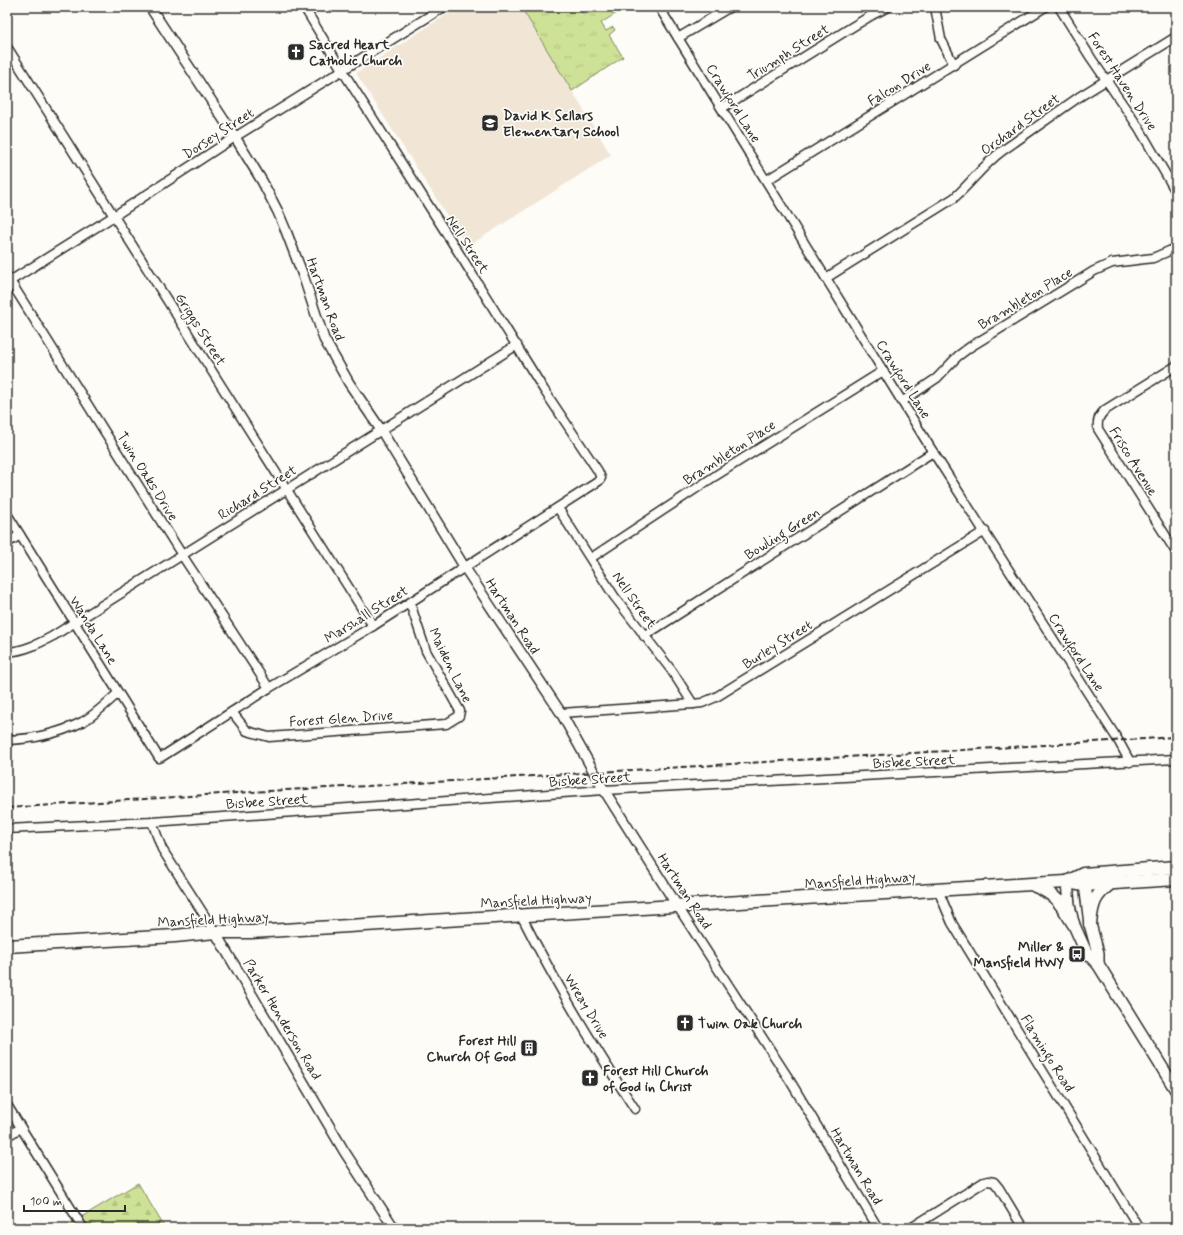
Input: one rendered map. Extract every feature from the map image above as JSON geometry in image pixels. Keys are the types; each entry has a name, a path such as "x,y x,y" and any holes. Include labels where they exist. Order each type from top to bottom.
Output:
{"main road":[{"name":"Mansfield Highway","path":"7,946 175,936 215,932 293,930 520,915 678,907 1067,882 1176,867"},
{"name":"Mansfield Highway","path":"1084,880 1111,883 1176,879"},
{"path":"1084,880 1090,924 1098,953 1098,964"},
{"path":"1067,882 1069,905 1073,923"},
{"path":"1090,924 1092,906 1096,896 1111,883"},
{"path":"1032,884 1047,890 1056,898 1073,923 1086,952 1098,964 1176,1090"}],"street":[{"name":"Hartman Road","path":"150,7 235,136 262,181 278,212 304,278 324,339 349,383 381,430 465,568 561,713 604,790 789,1079 878,1228"},
{"name":"Nell Street","path":"304,7 342,70 544,390 598,471 601,478 599,481 585,490"},
{"name":"Dorsey Street","path":"8,280 114,216 235,136 444,7"},
{"name":"Crawford Lane","path":"659,7 767,180 933,452 1118,740 1130,762"},
{"path":"678,38 730,7"},
{"name":"Triumph Street","path":"722,108 859,23 888,7"},
{"path":"935,7 941,39 954,65"},
{"name":"Falcon Drive","path":"767,180 1045,7"},
{"name":"Forest Haven Drive","path":"1059,7 1091,58 1139,128 1176,192"},
{"name":"Orchard Street","path":"826,278 954,198 971,182 992,158 1044,121 1176,37"},
{"name":"Griggs Street","path":"7,47 373,626"},
{"name":"Brambleton Place","path":"903,401 937,378 958,356 970,347 1094,271 1112,263 1153,258 1176,248"},
{"name":"Twin Oaks Drive","path":"8,280 182,555 269,688"},
{"name":"Richard Street","path":"7,652 36,646 74,624 516,345"},
{"name":"Frisco Avenue","path":"1176,366 1105,410 1099,416 1097,423 1098,429 1176,552"},
{"name":"Brambleton Place","path":"590,558 715,476 883,370"},
{"name":"Bowling Green","path":"644,636 933,452"},
{"name":"Marshall Street","path":"159,758 269,688 410,603 585,490"},
{"name":"Nell Street","path":"558,508 614,596 672,671 693,704"},
{"name":"Wanda Lane","path":"7,514 74,624 159,758"},
{"name":"Burley Street","path":"561,713 693,704 702,703 716,697 985,531"},
{"path":"7,542 20,534"},
{"name":"Maiden Lane","path":"410,603 426,651 460,711 459,716"},
{"path":"7,740 24,740 43,736 82,722 118,693"},
{"name":"Forest Glen Drive","path":"232,712 247,731 269,737 446,724 459,716"},
{"name":"Bisbee Street","path":"7,829 152,822 604,790 1176,759"},
{"name":"Parker Henderson Road","path":"152,822 162,849 215,932 344,1152 394,1228"},
{"name":"Flamingo Road","path":"938,890 952,923 1139,1228"},
{"name":"Wreay Drive","path":"520,915 616,1080 635,1109"},
{"path":"7,1105 83,1228"},
{"path":"7,1136 21,1128"},
{"path":"911,1228 984,1182 988,1181 994,1182 999,1188 1023,1228"}],"shaded area":[{"name":"David K Sellars Elementary School","path":"458,7 521,7 611,155 467,247 356,73"}],"green space":[{"path":"521,7 579,7 584,15 597,7 626,7 601,23 606,31 613,27 615,30 609,35 623,57 572,91"},
{"path":"138,1183 165,1228 63,1228"}],"railway":[{"path":"7,808 267,791 1176,737"}],"place":[{"name":"Sacred Heart Catholic Church","path":"296,52"},
{"name":"David K Sellars Elementary School","path":"490,123"},
{"name":"Miller & Mansfield HWY","path":"1077,954"},
{"name":"Twin Oak Church","path":"685,1023"},
{"name":"Forest Hill Church Of God","path":"529,1048"},
{"name":"Forest Hill Church of God in Christ","path":"590,1078"}]}
